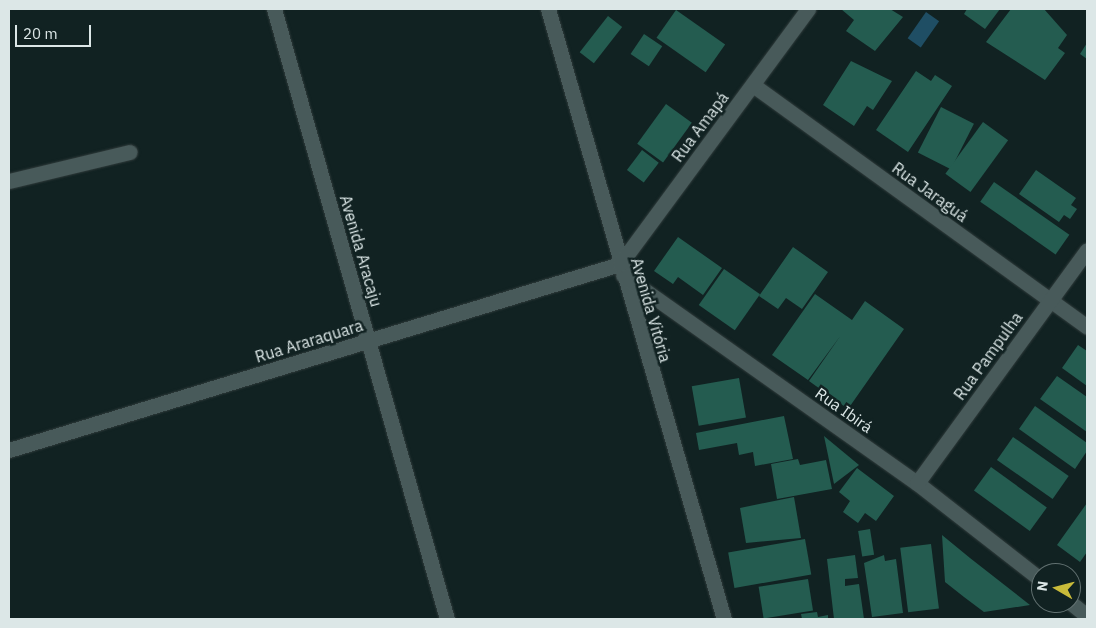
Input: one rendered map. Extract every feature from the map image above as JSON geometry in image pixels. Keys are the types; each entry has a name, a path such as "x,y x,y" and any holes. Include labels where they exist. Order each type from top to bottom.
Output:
{"street":[{"name":"Avenida Aracaju","path":"274,9 447,619"},
{"name":"Avenida Vitória","path":"548,9 621,270 724,619"},
{"name":"Rua Amapá","path":"621,270 808,9"},
{"name":"Rua Jaraguá","path":"753,85 1087,327"},
{"path":"9,180 130,152"},
{"name":"Rua Pampulha","path":"917,483 1087,250"},
{"name":"Rua Araraquara","path":"9,450 368,342 621,270"},
{"name":"Rua Ibirá","path":"621,270 917,483 1031,572"}],"water":[{"path":"926,12 939,21 921,47 908,38"}],"building":[{"path":"841,9 890,9 903,17 875,51 846,31 854,20"},
{"path":"967,9 1000,9 985,29 964,14"},
{"path":"1011,9 1044,9 1067,35 1058,48 1065,53 1045,80 986,42"},
{"path":"676,10 725,44 706,72 656,38"},
{"path":"608,16 622,27 594,63 580,52"},
{"path":"644,34 662,46 649,66 631,54"},
{"path":"1087,43 1087,59 1080,54"},
{"path":"851,61 892,81 873,110 867,106 854,126 823,105"},
{"path":"916,71 931,81 935,75 952,86 908,152 876,130"},
{"path":"666,104 692,123 663,162 637,144"},
{"path":"941,107 974,124 951,169 918,152"},
{"path":"983,122 1008,140 970,192 945,174"},
{"path":"642,150 659,163 644,183 627,170"},
{"path":"1036,170 1076,198 1071,205 1077,209 1070,219 1064,215 1059,222 1019,194"},
{"path":"994,182 1069,235 1056,254 980,202"},
{"path":"678,237 722,268 703,295 678,277 673,284 654,271"},
{"path":"793,247 828,272 802,309 786,298 778,309 759,296"},
{"path":"724,269 760,294 735,330 699,305"},
{"path":"815,294 852,320 865,301 904,329 848,409 809,381 841,335 808,380 772,355"},
{"path":"1078,345 1087,351 1087,386 1062,368"},
{"path":"1057,376 1087,397 1087,432 1040,399"},
{"path":"739,378 746,417 699,426 692,386"},
{"path":"1035,406 1087,443 1087,451 1075,469 1019,429"},
{"path":"784,416 793,459 755,466 753,452 739,455 737,443 699,450 696,433"},
{"path":"824,436 859,465 834,484"},
{"path":"1013,437 1069,476 1053,499 997,460"},
{"path":"798,459 800,465 826,460 832,489 777,499 771,464"},
{"path":"991,467 1047,508 1030,531 974,490"},
{"path":"857,468 894,496 876,521 865,513 858,523 843,512 850,501 839,492"},
{"path":"794,497 801,538 746,543 740,508"},
{"path":"1087,503 1087,552 1080,562 1057,545"},
{"path":"870,529 874,555 862,557 858,531"},
{"path":"942,535 1030,605 984,612 945,582"},
{"path":"805,539 811,574 734,588 728,553"},
{"path":"931,544 939,609 908,612 900,548"},
{"path":"855,555 858,578 845,579 845,586 859,584 864,619 834,619 827,559"},
{"path":"884,555 885,561 896,559 903,613 872,617 864,563"},
{"path":"808,579 813,611 764,618 759,587"},
{"path":"817,612 818,617 828,615 828,619 802,619 801,614"}]}
